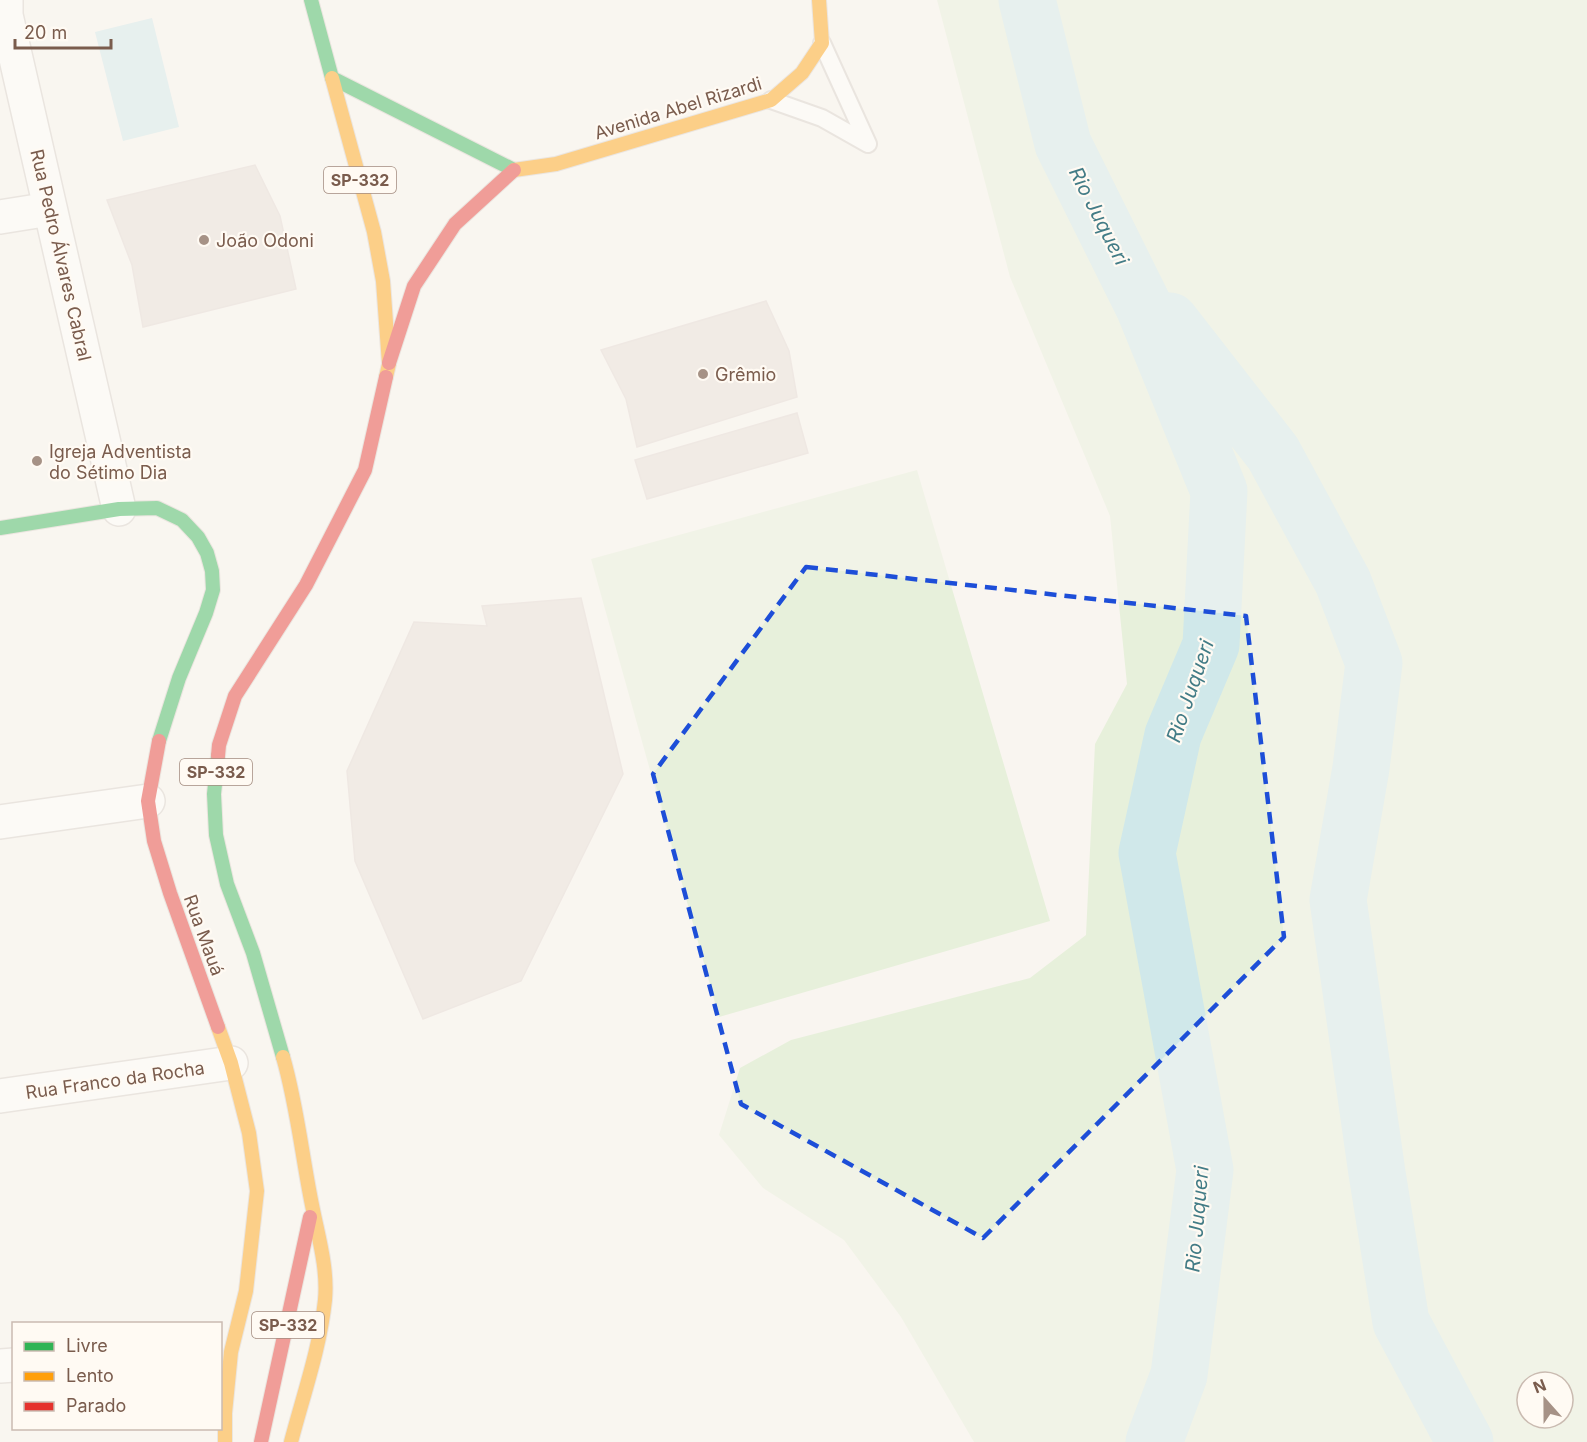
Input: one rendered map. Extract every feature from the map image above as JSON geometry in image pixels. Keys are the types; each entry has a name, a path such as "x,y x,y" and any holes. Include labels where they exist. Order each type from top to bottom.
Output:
{"street":[{"name":"Rua Pedro Álvares Cabral","path":"6,0 6,15 119,509"},
{"name":"SP-332","path":"291,1442 315,1350 324,1299 324,1262 290,1082 253,953 227,884 216,835 214,794 219,745 235,696 306,585 365,470 389,364 383,281 376,242 311,0"},
{"path":"819,0 822,43"},
{"name":"Avenida Abel Rizardi","path":"514,170 556,164 771,100 802,73 822,43"},
{"path":"332,78 514,170 455,224 414,286 389,364"},
{"path":"0,217 50,209"},
{"name":"Rua Mauá","path":"119,509 157,508 182,520 198,537 207,553 212,571 213,590 206,613 178,678 156,749 148,801 154,841 170,893 231,1063 249,1133 257,1191 246,1291 226,1352 225,1442"},
{"path":"0,528 119,509"},
{"path":"0,822 148,801"},
{"name":"Rua Franco da Rocha","path":"0,1096 231,1063"},
{"name":"SP-332","path":"261,1442 312,1207"}],"lane":[{"path":"771,100 822,118 868,144 822,43"}],"highlighted area":[{"path":"806,567 1246,616 1284,937 983,1238 741,1104 653,774"}],"green space":[{"path":"937,0 1587,0 1587,1442 974,1442 901,1317 844,1240 763,1188 719,1135 740,1068 791,1040 1030,978 1086,935 1095,744 1127,684 1110,516 1010,277"},
{"path":"917,470 1050,921 719,1017 591,559"}],"water":[{"path":"152,18 179,127 123,141 95,32"}],"building":[{"name":"João Odoni","path":"255,165 280,216 296,289 143,327 132,265 107,200"},
{"name":"Grêmio","path":"766,301 789,351 797,397 637,447 626,399 601,350"},
{"path":"797,413 808,453 647,499 635,460"},
{"path":"581,598 623,774 521,981 423,1019 355,861 347,771 414,622 487,626 482,606"}],"waterway":[{"name":"Rio Juqueri","path":"1027,0 1063,144 1144,307 1219,491 1211,645 1173,735 1147,853 1205,1170 1179,1375 1154,1442"},
{"path":"1170,321 1273,453 1343,582 1374,663 1361,768 1338,900 1401,1322 1465,1442"}],"traffic: fast":[{"path":"311,0 332,78"},
{"path":"332,78 514,170"},
{"path":"0,528 119,509 157,508 182,520 198,537 207,553 212,571 213,590 179,678 159,741"},
{"path":"218,756 214,794 216,835 227,884 253,953 283,1057"}],"traffic: slow":[{"path":"514,170 556,164 771,100 802,73 822,43 819,0"},
{"path":"332,78 374,232 383,281 389,364 386,377"},
{"path":"218,1027 231,1063 249,1133 257,1191 246,1291 231,1352 225,1413 225,1442"},
{"path":"283,1057 322,1252 326,1288 323,1318 311,1372 291,1442"}],"traffic: jam":[{"path":"389,363 414,286 455,224 514,170"},
{"path":"218,756 219,745 235,696 306,585 365,470 386,377"},
{"path":"159,741 148,801 154,841 218,1027"},
{"path":"261,1442 310,1217"}],"place":[{"name":"João Odoni","path":"204,240"},
{"name":"Grêmio","path":"703,374"},
{"name":"Igreja Adventista do Sétimo Dia","path":"37,461"}]}
